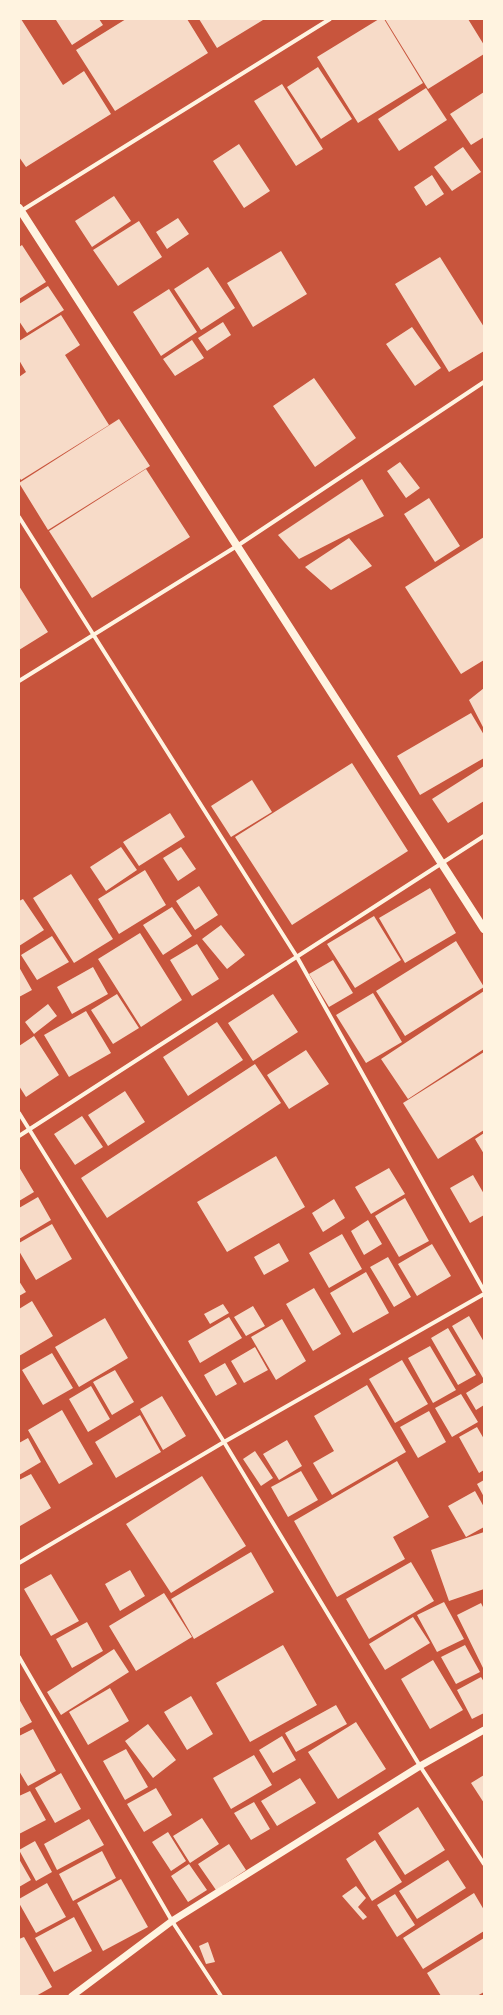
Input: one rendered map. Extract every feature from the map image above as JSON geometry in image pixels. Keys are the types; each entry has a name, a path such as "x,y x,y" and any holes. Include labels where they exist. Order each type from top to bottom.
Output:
{"main road":[{"path":"20,211 484,929"}],"street":[{"path":"20,211 330,19"},
{"path":"19,681 237,546 484,382"},
{"path":"19,518 297,957 484,1291"},
{"path":"19,1136 484,836"},
{"path":"19,1113 224,1442 420,1766 484,1864"},
{"path":"19,1563 224,1442 484,1294"},
{"path":"19,1657 172,1921 221,1996"},
{"path":"72,1996 172,1921 420,1766 484,1730"}],"building":[{"path":"19,19 21,19 63,85 84,71 111,114 26,167 19,157"},
{"path":"99,19 103,25 72,45 56,20"},
{"path":"126,19 187,19 208,53 115,111 76,50"},
{"path":"199,19 262,19 263,20 217,48"},
{"path":"379,19 384,19 423,83 358,123 317,57"},
{"path":"385,19 468,19 484,45 484,54 428,89"},
{"path":"318,67 352,119 321,139 287,87"},
{"path":"282,84 323,149 296,166 254,101"},
{"path":"426,88 447,120 399,151 378,119"},
{"path":"484,92 484,137 471,145 450,114"},
{"path":"239,144 270,191 244,208 213,161"},
{"path":"463,147 481,172 452,191 434,167"},
{"path":"432,175 444,194 426,206 414,187"},
{"path":"114,196 131,221 92,247 75,221"},
{"path":"178,218 189,234 167,249 156,232"},
{"path":"139,221 162,257 118,286 93,250"},
{"path":"22,245 46,282 19,299 19,247"},
{"path":"281,251 307,294 253,327 227,283"},
{"path":"440,257 484,327 484,351 449,372 395,284"},
{"path":"208,267 235,308 201,330 174,289"},
{"path":"48,286 64,310 27,333 19,321 19,304"},
{"path":"169,289 197,332 161,356 133,312"},
{"path":"61,315 80,345 65,355 109,425 21,480 19,477 19,377 26,372 19,360 19,341"},
{"path":"223,322 231,335 207,351 198,338"},
{"path":"412,327 441,368 415,386 386,344"},
{"path":"192,340 204,358 175,376 163,359"},
{"path":"314,378 356,438 315,467 273,406"},
{"path":"119,419 150,466 48,530 19,483"},
{"path":"400,462 420,488 406,498 387,471"},
{"path":"146,469 190,537 92,598 49,531"},
{"path":"362,479 384,516 299,559 278,535"},
{"path":"429,498 460,546 435,562 404,514"},
{"path":"484,537 484,660 461,674 405,587"},
{"path":"349,538 372,566 331,590 305,567"},
{"path":"19,586 48,632 19,650"},
{"path":"484,688 484,729 469,700"},
{"path":"471,713 484,735 484,758 420,795 397,756"},
{"path":"352,763 408,851 292,925 235,837"},
{"path":"484,766 484,801 448,823 432,799"},
{"path":"252,780 272,812 231,837 211,806"},
{"path":"170,813 185,837 139,866 123,842"},
{"path":"121,847 137,870 106,891 90,867"},
{"path":"181,847 196,869 178,881 163,858"},
{"path":"145,870 166,905 119,934 98,899"},
{"path":"71,874 113,939 74,963 33,898"},
{"path":"199,886 218,915 195,930 176,901"},
{"path":"430,888 456,933 405,963 379,918"},
{"path":"23,899 44,930 19,946 19,901"},
{"path":"172,907 192,936 163,955 143,925"},
{"path":"374,916 401,960 355,988 327,944"},
{"path":"221,925 245,955 227,969 202,939"},
{"path":"140,933 182,1000 141,1027 98,959"},
{"path":"52,936 69,962 37,980 21,955"},
{"path":"456,941 484,987 405,1036 376,991"},
{"path":"197,944 219,979 192,996 170,960"},
{"path":"333,960 353,993 329,1007 309,974"},
{"path":"19,967 32,990 19,997"},
{"path":"93,967 108,994 72,1014 57,987"},
{"path":"484,991 484,1049 408,1099 381,1059"},
{"path":"373,993 402,1042 366,1063 336,1015"},
{"path":"117,994 139,1028 113,1044 91,1010"},
{"path":"273,994 298,1032 253,1061 228,1023"},
{"path":"48,1004 57,1016 34,1034 25,1022"},
{"path":"86,1011 111,1053 69,1077 44,1035"},
{"path":"217,1022 243,1060 188,1096 163,1057"},
{"path":"34,1036 59,1075 26,1097 19,1086 19,1046"},
{"path":"306,1050 329,1084 289,1109 267,1075"},
{"path":"484,1052 484,1130 438,1159 403,1103"},
{"path":"255,1064 281,1103 107,1218 81,1178"},
{"path":"125,1091 145,1122 108,1146 88,1115"},
{"path":"82,1116 103,1147 75,1165 54,1134"},
{"path":"484,1133 484,1154 475,1139"},
{"path":"276,1156 305,1207 227,1252 197,1202"},
{"path":"19,1167 34,1192 19,1201"},
{"path":"389,1168 405,1194 371,1214 355,1187"},
{"path":"473,1175 484,1194 484,1215 470,1223 450,1188"},
{"path":"38,1197 51,1220 19,1239 19,1208"},
{"path":"405,1198 429,1241 399,1257 375,1216"},
{"path":"334,1199 345,1218 323,1232 312,1213"},
{"path":"368,1220 382,1244 364,1255 351,1231"},
{"path":"52,1224 72,1259 36,1280 19,1251 19,1243"},
{"path":"342,1234 362,1269 329,1288 309,1253"},
{"path":"279,1243 289,1261 264,1275 254,1257"},
{"path":"432,1244 451,1276 417,1296 398,1264"},
{"path":"388,1257 411,1297 394,1307 370,1267"},
{"path":"366,1272 389,1313 353,1333 330,1293"},
{"path":"19,1281 26,1292 19,1296"},
{"path":"314,1288 341,1334 313,1351 286,1304"},
{"path":"32,1301 53,1336 19,1356 19,1309"},
{"path":"223,1304 229,1313 210,1324 204,1314"},
{"path":"253,1306 265,1326 246,1336 234,1317"},
{"path":"469,1316 484,1342 483,1378 452,1326"},
{"path":"229,1317 242,1338 200,1363 188,1341"},
{"path":"105,1318 128,1358 79,1387 55,1347"},
{"path":"282,1319 306,1361 276,1380 251,1337"},
{"path":"448,1328 476,1375 458,1385 431,1338"},
{"path":"430,1346 456,1390 433,1403 408,1358"},
{"path":"255,1347 268,1370 244,1383 231,1361"},
{"path":"52,1353 73,1388 43,1405 22,1370"},
{"path":"402,1360 428,1404 395,1423 369,1379"},
{"path":"225,1363 237,1384 216,1396 204,1375"},
{"path":"115,1370 134,1402 112,1415 93,1382"},
{"path":"484,1382 484,1405 476,1410 466,1393"},
{"path":"367,1385 406,1452 332,1495 313,1463 334,1451 314,1416"},
{"path":"91,1386 110,1419 88,1432 69,1399"},
{"path":"461,1394 478,1422 452,1437 435,1408"},
{"path":"162,1396 186,1436 163,1450 140,1409"},
{"path":"62,1410 93,1464 59,1484 28,1430"},
{"path":"429,1411 446,1442 418,1458 400,1427"},
{"path":"140,1415 161,1452 116,1478 95,1442"},
{"path":"477,1427 484,1439 484,1470 479,1473 459,1437"},
{"path":"28,1438 41,1462 19,1475 19,1443"},
{"path":"287,1440 302,1466 279,1480 263,1454"},
{"path":"255,1451 273,1478 261,1486 243,1459"},
{"path":"397,1461 429,1517 393,1537 405,1559 337,1597 294,1521"},
{"path":"301,1471 318,1500 288,1517 271,1487"},
{"path":"31,1474 51,1508 20,1526 19,1480"},
{"path":"202,1476 246,1546 171,1593 126,1524"},
{"path":"484,1480 484,1497 477,1484"},
{"path":"475,1491 484,1507 484,1527 466,1537 448,1506"},
{"path":"484,1532 484,1589 449,1601 431,1550"},
{"path":"251,1552 274,1592 194,1639 171,1599"},
{"path":"411,1562 434,1601 369,1639 346,1599"},
{"path":"130,1570 145,1596 120,1611 105,1584"},
{"path":"51,1574 79,1621 51,1636 24,1589"},
{"path":"164,1593 192,1637 136,1671 109,1626"},
{"path":"444,1602 464,1639 437,1652 417,1615"},
{"path":"481,1603 484,1609 484,1670 457,1615"},
{"path":"413,1617 430,1643 385,1670 369,1644"},
{"path":"87,1622 103,1651 72,1668 56,1639"},
{"path":"283,1645 317,1705 250,1742 216,1683"},
{"path":"465,1645 480,1672 456,1684 441,1657"},
{"path":"114,1649 129,1672 61,1715 47,1692"},
{"path":"433,1660 463,1710 430,1729 401,1679"},
{"path":"481,1677 484,1682 484,1713 472,1719 457,1690"},
{"path":"110,1688 129,1721 88,1745 69,1712"},
{"path":"191,1696 213,1734 187,1750 164,1712"},
{"path":"19,1699 32,1722 19,1729"},
{"path":"336,1705 347,1724 296,1752 285,1733"},
{"path":"356,1722 386,1769 338,1799 308,1752"},
{"path":"148,1724 176,1760 153,1778 125,1741"},
{"path":"33,1729 56,1771 28,1786 19,1771 19,1736"},
{"path":"282,1736 296,1760 273,1773 259,1750"},
{"path":"126,1749 148,1787 125,1800 103,1761"},
{"path":"254,1755 272,1785 231,1809 213,1778"},
{"path":"61,1773 81,1809 55,1823 35,1788"},
{"path":"484,1775 484,1803 471,1783"},
{"path":"300,1778 316,1803 277,1826 261,1801"},
{"path":"156,1788 172,1815 144,1832 127,1804"},
{"path":"30,1791 46,1820 19,1834 19,1796"},
{"path":"254,1802 270,1829 251,1840 234,1813"},
{"path":"418,1807 445,1850 405,1875 378,1833"},
{"path":"202,1818 219,1844 190,1863 173,1836"},
{"path":"89,1819 104,1845 57,1870 44,1844"},
{"path":"168,1832 186,1861 171,1871 152,1842"},
{"path":"375,1840 402,1882 372,1901 346,1859"},
{"path":"35,1841 52,1872 36,1881 19,1850"},
{"path":"229,1844 246,1870 216,1890 198,1864"},
{"path":"102,1851 116,1878 73,1901 59,1874"},
{"path":"19,1859 31,1880 19,1887"},
{"path":"448,1860 466,1888 417,1919 399,1891"},
{"path":"189,1864 207,1890 188,1902 171,1876"},
{"path":"121,1879 148,1927 103,1951 77,1903"},
{"path":"47,1883 66,1917 36,1933 19,1903 19,1899"},
{"path":"356,1886 366,1898 358,1907 367,1917 363,1920 342,1896"},
{"path":"474,1893 484,1910 484,1931 423,1969 403,1938"},
{"path":"395,1894 415,1925 397,1937 377,1905"},
{"path":"74,1917 92,1951 54,1972 35,1938"},
{"path":"24,1937 52,1987 36,1996 19,1996 19,1939"},
{"path":"484,1938 484,1992 477,1996 441,1996 427,1973"},
{"path":"208,1942 215,1962 206,1964 199,1946"}]}
